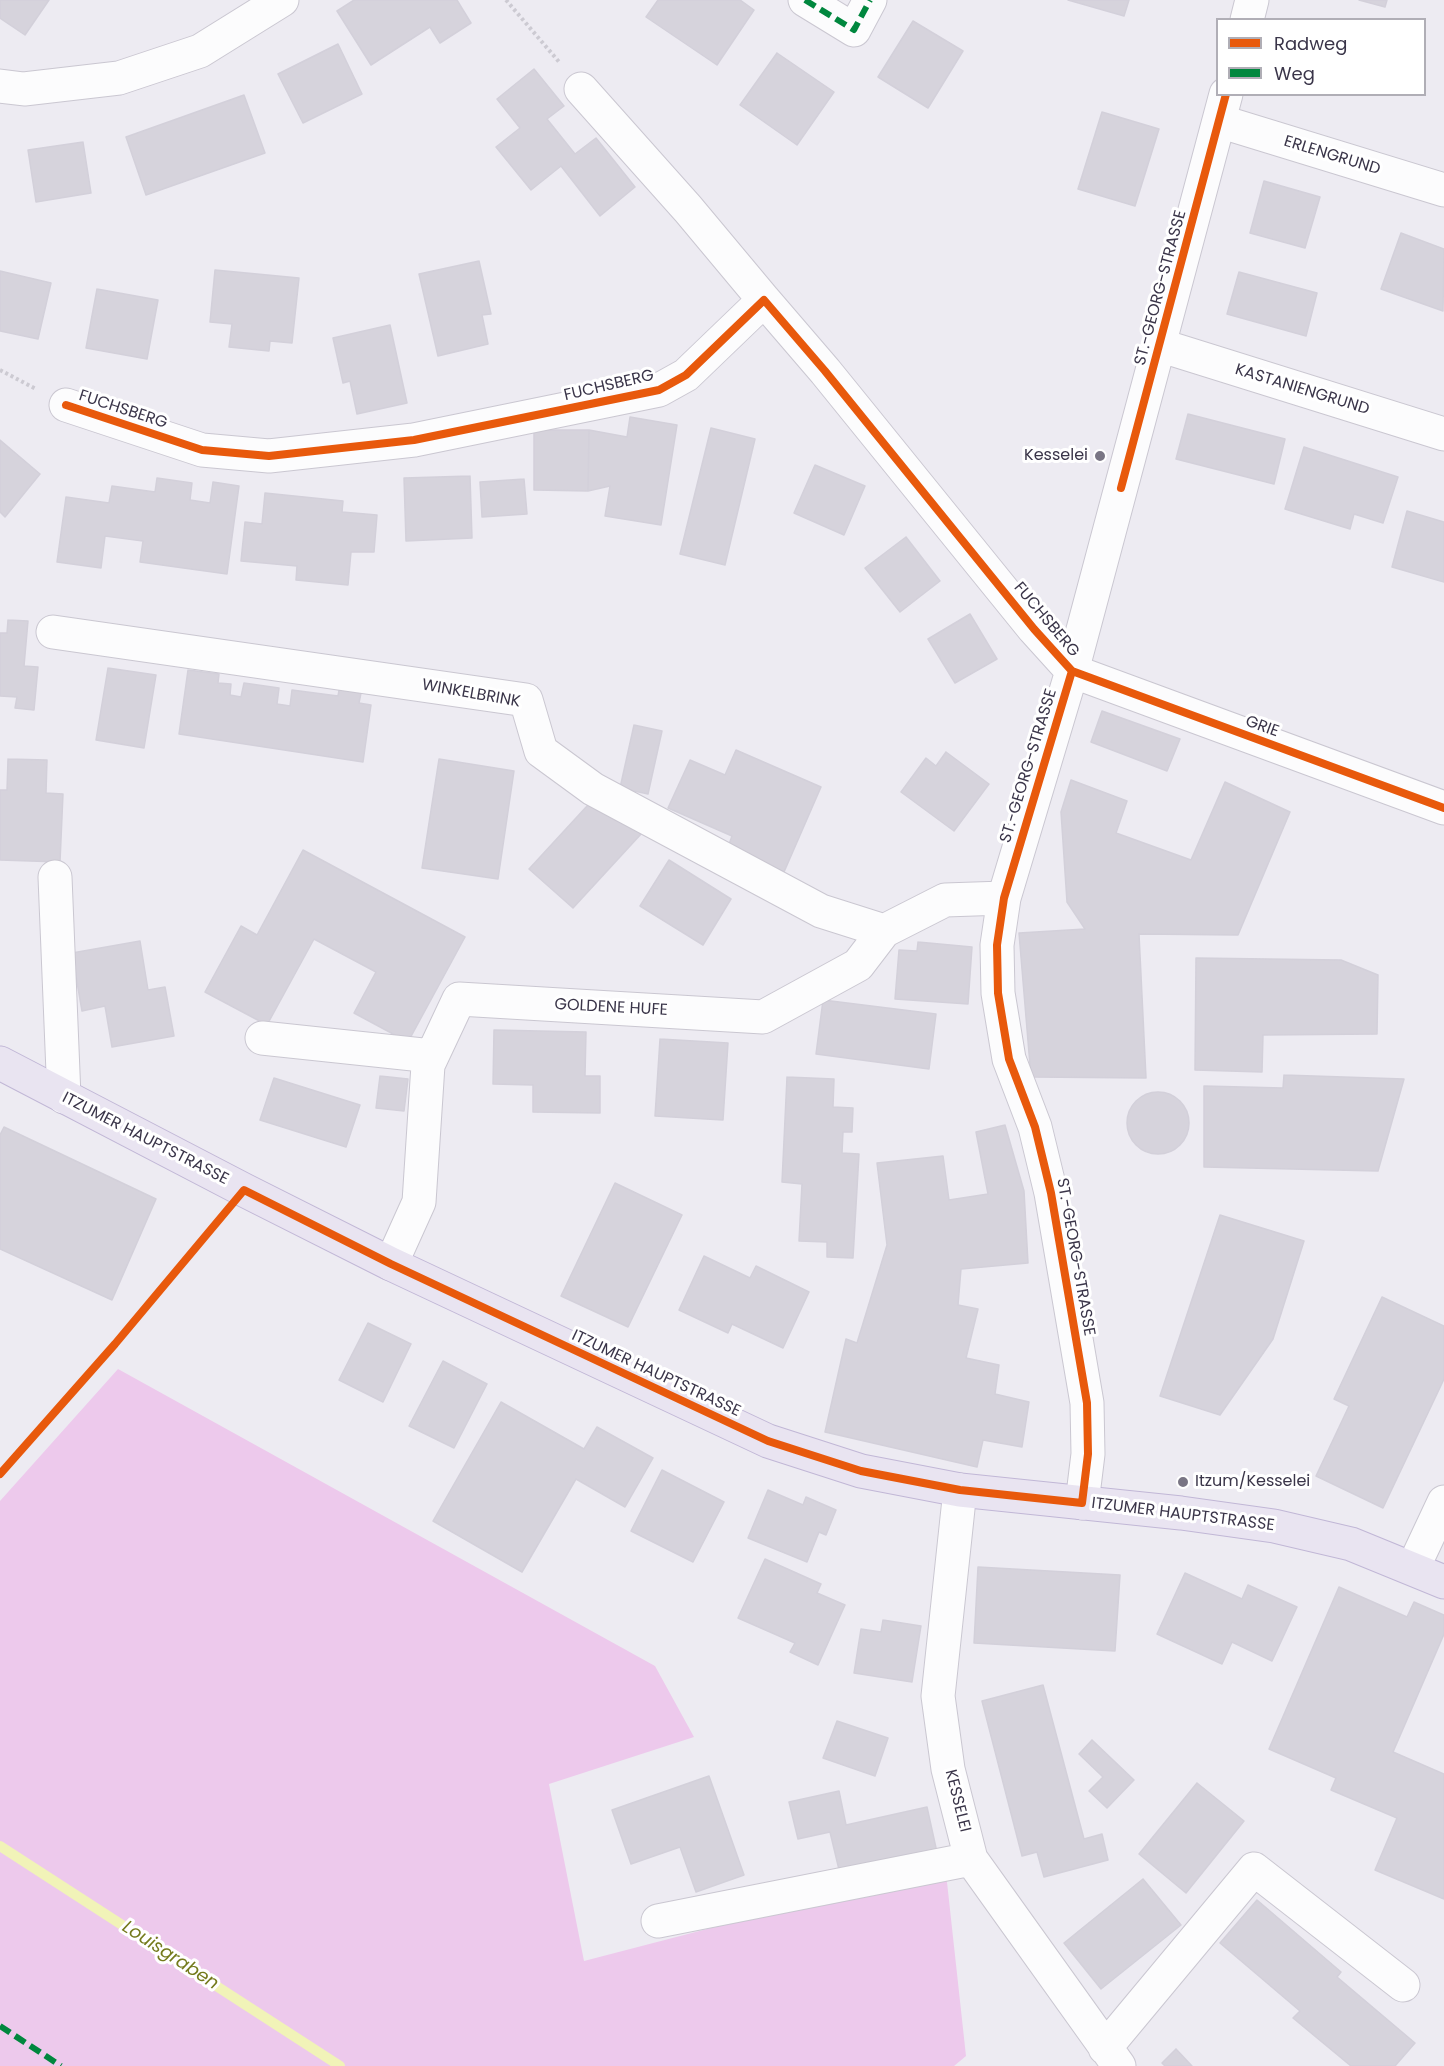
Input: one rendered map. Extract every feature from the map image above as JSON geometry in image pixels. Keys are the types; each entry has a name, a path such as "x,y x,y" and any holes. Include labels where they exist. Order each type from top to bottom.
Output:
{"main road":[{"name":"ITZUMER HAUPTSTRASSE","path":"0,1064 391,1264 768,1441 861,1471 960,1490 1181,1513 1274,1526 1351,1544 1444,1582"}],"street":[{"path":"0,86 24,88 119,78 200,51 282,0"},
{"path":"805,0 854,30 870,0"},
{"path":"1248,18 1252,0"},
{"name":"FUCHSBERG","path":"581,88 825,370 1034,629 1071,671"},
{"name":"ERLENGRUND","path":"1223,108 1444,190"},
{"name":"ST.-GEORG-STRASSE","path":"1082,1503 1088,1454 1085,1392 1050,1193 1035,1127 1009,1059 998,993 997,945 1004,898 1071,671 1223,108"},
{"name":"FUCHSBERG","path":"66,405 202,450 269,456 414,440 659,390 686,375 764,300"},
{"name":"KASTANIENGRUND","path":"1159,345 1444,434"},
{"name":"WINKELBRINK","path":"53,632 526,700 541,751 593,789 821,911 884,931"},
{"name":"GRIE","path":"1071,671 1444,808"},
{"path":"55,877 64,1097"},
{"name":"GOLDENE HUFE","path":"391,1264 419,1202 428,1065 459,999 763,1017 858,965 884,931 945,900 1004,898"},
{"path":"262,1038 432,1056"},
{"name":"KESSELEI","path":"960,1490 938,1696 948,1769 971,1859 1112,2057"},
{"path":"1413,1568 1444,1502"},
{"path":"658,1921 971,1859"},
{"path":"1112,2057 1254,1869 1402,1985"}],"path":[{"path":"506,0 581,88"}],"shaded area":[{"path":"118,1369 655,1666 694,1737 549,1784 584,1961 834,1896 946,1873 966,2056 954,2066 0,2066 0,1501"}],"building":[{"path":"0,0 49,0 25,35 0,18"},
{"path":"354,0 457,0 471,23 440,43 430,27 371,65 337,11"},
{"path":"658,0 740,0 754,10 717,65 646,17"},
{"path":"1068,0 1129,0 1124,16"},
{"path":"1359,0 1387,0 1385,7"},
{"path":"913,21 963,51 928,108 878,77"},
{"path":"338,44 362,94 303,123 278,74"},
{"path":"777,53 834,92 797,145 740,105"},
{"path":"534,69 564,106 547,119 575,154 596,138 635,187 600,216 561,166 531,190 496,147 520,128 497,99"},
{"path":"244,95 265,153 146,195 126,137"},
{"path":"1102,112 1159,129 1135,206 1078,189"},
{"path":"83,142 91,193 36,202 28,150"},
{"path":"1264,181 1320,197 1305,248 1250,233"},
{"path":"1401,233 1444,249 1443,311 1381,289"},
{"path":"479,261 491,314 482,315 488,344 438,356 419,274"},
{"path":"215,270 299,278 292,343 270,341 269,351 229,347 232,324 210,322"},
{"path":"0,271 51,283 38,339 0,331"},
{"path":"1239,272 1317,293 1306,336 1227,314"},
{"path":"97,289 158,300 147,359 86,348"},
{"path":"390,325 407,403 357,414 350,381 343,383 333,338"},
{"path":"1188,414 1285,439 1274,484 1176,459"},
{"path":"630,417 677,425 661,525 605,516 610,486 588,491 589,430 627,437"},
{"path":"711,428 755,439 725,565 680,554"},
{"path":"534,430 589,430 588,491 534,490"},
{"path":"0,440 40,474 5,517 0,512"},
{"path":"1304,447 1398,477 1383,523 1354,514 1350,529 1285,509"},
{"path":"815,465 865,486 844,535 794,513"},
{"path":"470,476 472,538 406,541 404,478"},
{"path":"157,478 192,483 190,500 210,503 213,482 239,486 227,574 140,562 143,541 105,536 101,568 57,562 66,497 109,503 112,486 155,492"},
{"path":"524,479 527,514 482,517 480,482"},
{"path":"265,493 343,501 342,512 377,515 374,552 351,552 348,585 296,580 297,566 241,561 245,522 262,524"},
{"path":"1407,511 1444,522 1444,582 1392,567"},
{"path":"906,537 940,581 900,612 865,568"},
{"path":"970,614 997,659 955,683 928,639"},
{"path":"8,620 28,621 24,666 38,667 34,710 15,708 17,697 0,696 0,633 7,633"},
{"path":"108,668 156,675 144,748 96,740"},
{"path":"188,670 219,674 218,683 231,684 230,695 241,697 244,683 279,688 277,704 290,706 292,690 338,696 340,685 362,688 359,703 371,705 363,762 179,734"},
{"path":"1102,711 1180,739 1167,771 1091,742"},
{"path":"634,725 662,731 648,794 620,788"},
{"path":"736,750 821,787 784,872 728,847 732,836 668,808 690,760 725,775"},
{"path":"946,752 989,784 954,831 901,792 926,758 936,766"},
{"path":"8,759 47,760 46,793 63,794 60,862 0,860 0,790 7,790"},
{"path":"439,759 514,771 498,879 422,868"},
{"path":"1071,780 1127,801 1116,833 1191,860 1225,782 1290,812 1238,935 1139,934 1146,1078 1031,1077 1019,933 1085,929 1067,902 1061,812"},
{"path":"599,793 642,833 573,908 529,869"},
{"path":"303,850 465,937 408,1042 354,1013 376,972 314,939 267,1025 205,992 241,926 257,935"},
{"path":"669,860 731,899 703,945 640,906"},
{"path":"140,941 148,990 165,987 174,1036 112,1047 105,1006 82,1011 72,953"},
{"path":"918,942 972,947 968,1004 895,999 899,950 917,951"},
{"path":"1196,958 1341,960 1378,975 1377,1034 1263,1035 1262,1072 1195,1070"},
{"path":"823,1000 936,1014 929,1069 816,1054"},
{"path":"494,1030 586,1032 585,1076 600,1076 600,1113 533,1112 533,1085 493,1084"},
{"path":"660,1039 728,1043 723,1120 655,1116"},
{"path":"1284,1075 1404,1079 1378,1171 1204,1167 1204,1086 1283,1088"},
{"path":"380,1076 408,1079 404,1111 376,1108"},
{"path":"787,1077 834,1079 833,1107 853,1108 852,1132 843,1132 842,1153 859,1154 853,1258 827,1257 827,1242 799,1241 802,1184 782,1182"},
{"path":"274,1078 360,1105 346,1147 260,1120"},
{"path":"1158,1092 1175,1097 1180,1101 1184,1106 1189,1123 1184,1140 1180,1145 1175,1149 1158,1154 1141,1149 1136,1145 1132,1140 1127,1123 1132,1106 1136,1101 1141,1097"},
{"path":"1005,1125 1024,1191 1028,1263 961,1269 958,1305 978,1309 966,1358 999,1365 995,1394 1029,1402 1022,1447 983,1440 977,1467 825,1432 846,1339 857,1343 887,1245 877,1163 943,1156 949,1200 988,1194 976,1132"},
{"path":"4,1127 156,1199 112,1300 0,1249 0,1135"},
{"path":"615,1183 682,1215 628,1327 561,1296"},
{"path":"1220,1215 1304,1241 1273,1339 1220,1415 1160,1396"},
{"path":"704,1256 750,1278 756,1266 809,1292 783,1348 732,1324 728,1333 679,1310"},
{"path":"1382,1297 1444,1326 1444,1379 1383,1508 1316,1476 1349,1406 1334,1399"},
{"path":"368,1323 411,1344 383,1402 339,1380"},
{"path":"443,1361 487,1384 454,1448 409,1426"},
{"path":"501,1402 584,1449 597,1427 653,1458 625,1507 576,1479 522,1572 433,1521"},
{"path":"662,1470 724,1502 693,1562 631,1531"},
{"path":"768,1490 803,1505 806,1497 836,1510 826,1535 819,1532 807,1562 748,1538"},
{"path":"765,1559 821,1584 817,1593 845,1605 818,1665 790,1652 795,1643 738,1618"},
{"path":"978,1567 1120,1575 1115,1651 974,1643"},
{"path":"1185,1573 1242,1599 1248,1585 1297,1607 1272,1661 1232,1642 1222,1664 1157,1634"},
{"path":"1339,1587 1407,1617 1414,1602 1444,1615 1444,1634 1393,1752 1444,1774 1444,1899 1375,1870 1397,1818 1331,1790 1336,1778 1269,1749"},
{"path":"883,1620 921,1626 912,1682 854,1673 861,1629 881,1632"},
{"path":"1043,1685 1084,1839 1102,1834 1108,1860 1044,1877 1037,1852 1022,1856 982,1701"},
{"path":"837,1721 888,1738 875,1776 823,1758"},
{"path":"1092,1740 1134,1780 1107,1808 1089,1791 1103,1777 1079,1754"},
{"path":"709,1776 744,1875 696,1892 680,1847 631,1864 612,1810"},
{"path":"1197,1783 1244,1821 1186,1893 1139,1854"},
{"path":"839,1791 846,1825 927,1807 938,1857 841,1878 830,1832 798,1839 789,1802"},
{"path":"1143,1879 1181,1925 1101,1989 1064,1943"},
{"path":"1257,1900 1341,1972 1337,1977 1415,2043 1395,2066 1351,2066 1293,2018 1300,2011 1220,1943"},
{"path":"1176,2049 1192,2066 1165,2066 1162,2063"}],"waterway":[{"name":"Louisgraben","path":"0,1846 340,2066"}],"marked path":[{"path":"805,0 854,30 870,0"},
{"path":"0,2026 61,2066"}],"cycle path":[{"path":"1121,488 1225,96"},
{"path":"66,405 202,450 269,456 414,440 659,390 686,375 764,300 825,371 1034,629 1072,671 1444,808"},
{"path":"0,1474 115,1344 244,1190 391,1264 768,1441 861,1471 960,1490 1082,1503 1088,1454 1087,1403 1051,1193 1035,1127 1009,1059 998,993 997,945 1004,898 1072,671"}],"place":[{"name":"Kesselei","path":"1100,456"},
{"name":"Itzum/Kesselei","path":"1183,1482"}]}
